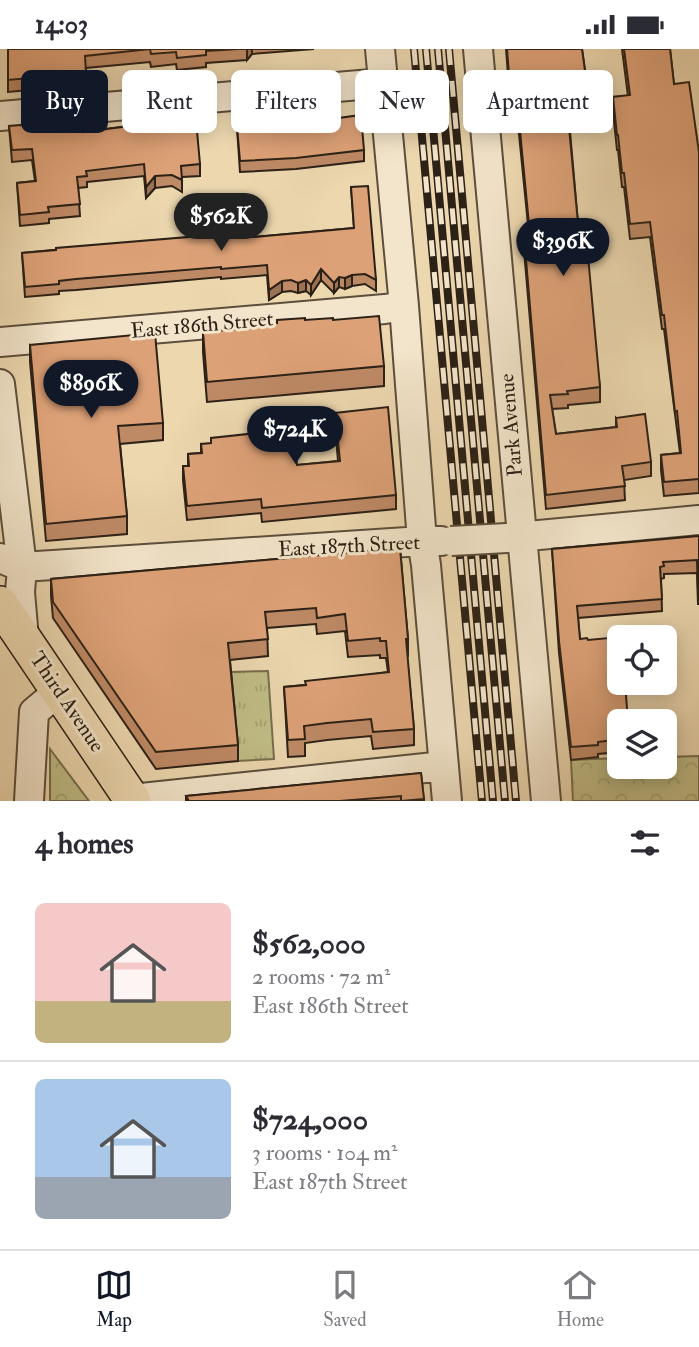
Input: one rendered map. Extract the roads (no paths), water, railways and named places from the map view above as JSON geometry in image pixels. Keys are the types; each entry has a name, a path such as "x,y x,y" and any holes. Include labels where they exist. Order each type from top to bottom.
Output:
{"main road":[{"name":"Third Avenue","path":"0,604 133,800"}],"street":[{"path":"380,49 382,70"},
{"name":"Park Avenue","path":"478,49 514,537 546,801"},
{"path":"0,116 355,85"},
{"path":"388,133 447,801"},
{"name":"East 186th Street","path":"0,342 404,306"},
{"path":"0,384 11,562 20,591 24,639"},
{"name":"East 187th Street","path":"11,562 451,541 699,520"},
{"path":"29,801 34,712 59,691"},
{"path":"133,800 444,766"}],"railway":[{"path":"414,49 482,801"},
{"path":"426,49 493,801"},
{"path":"438,49 505,801"},
{"path":"449,49 516,801"}]}
